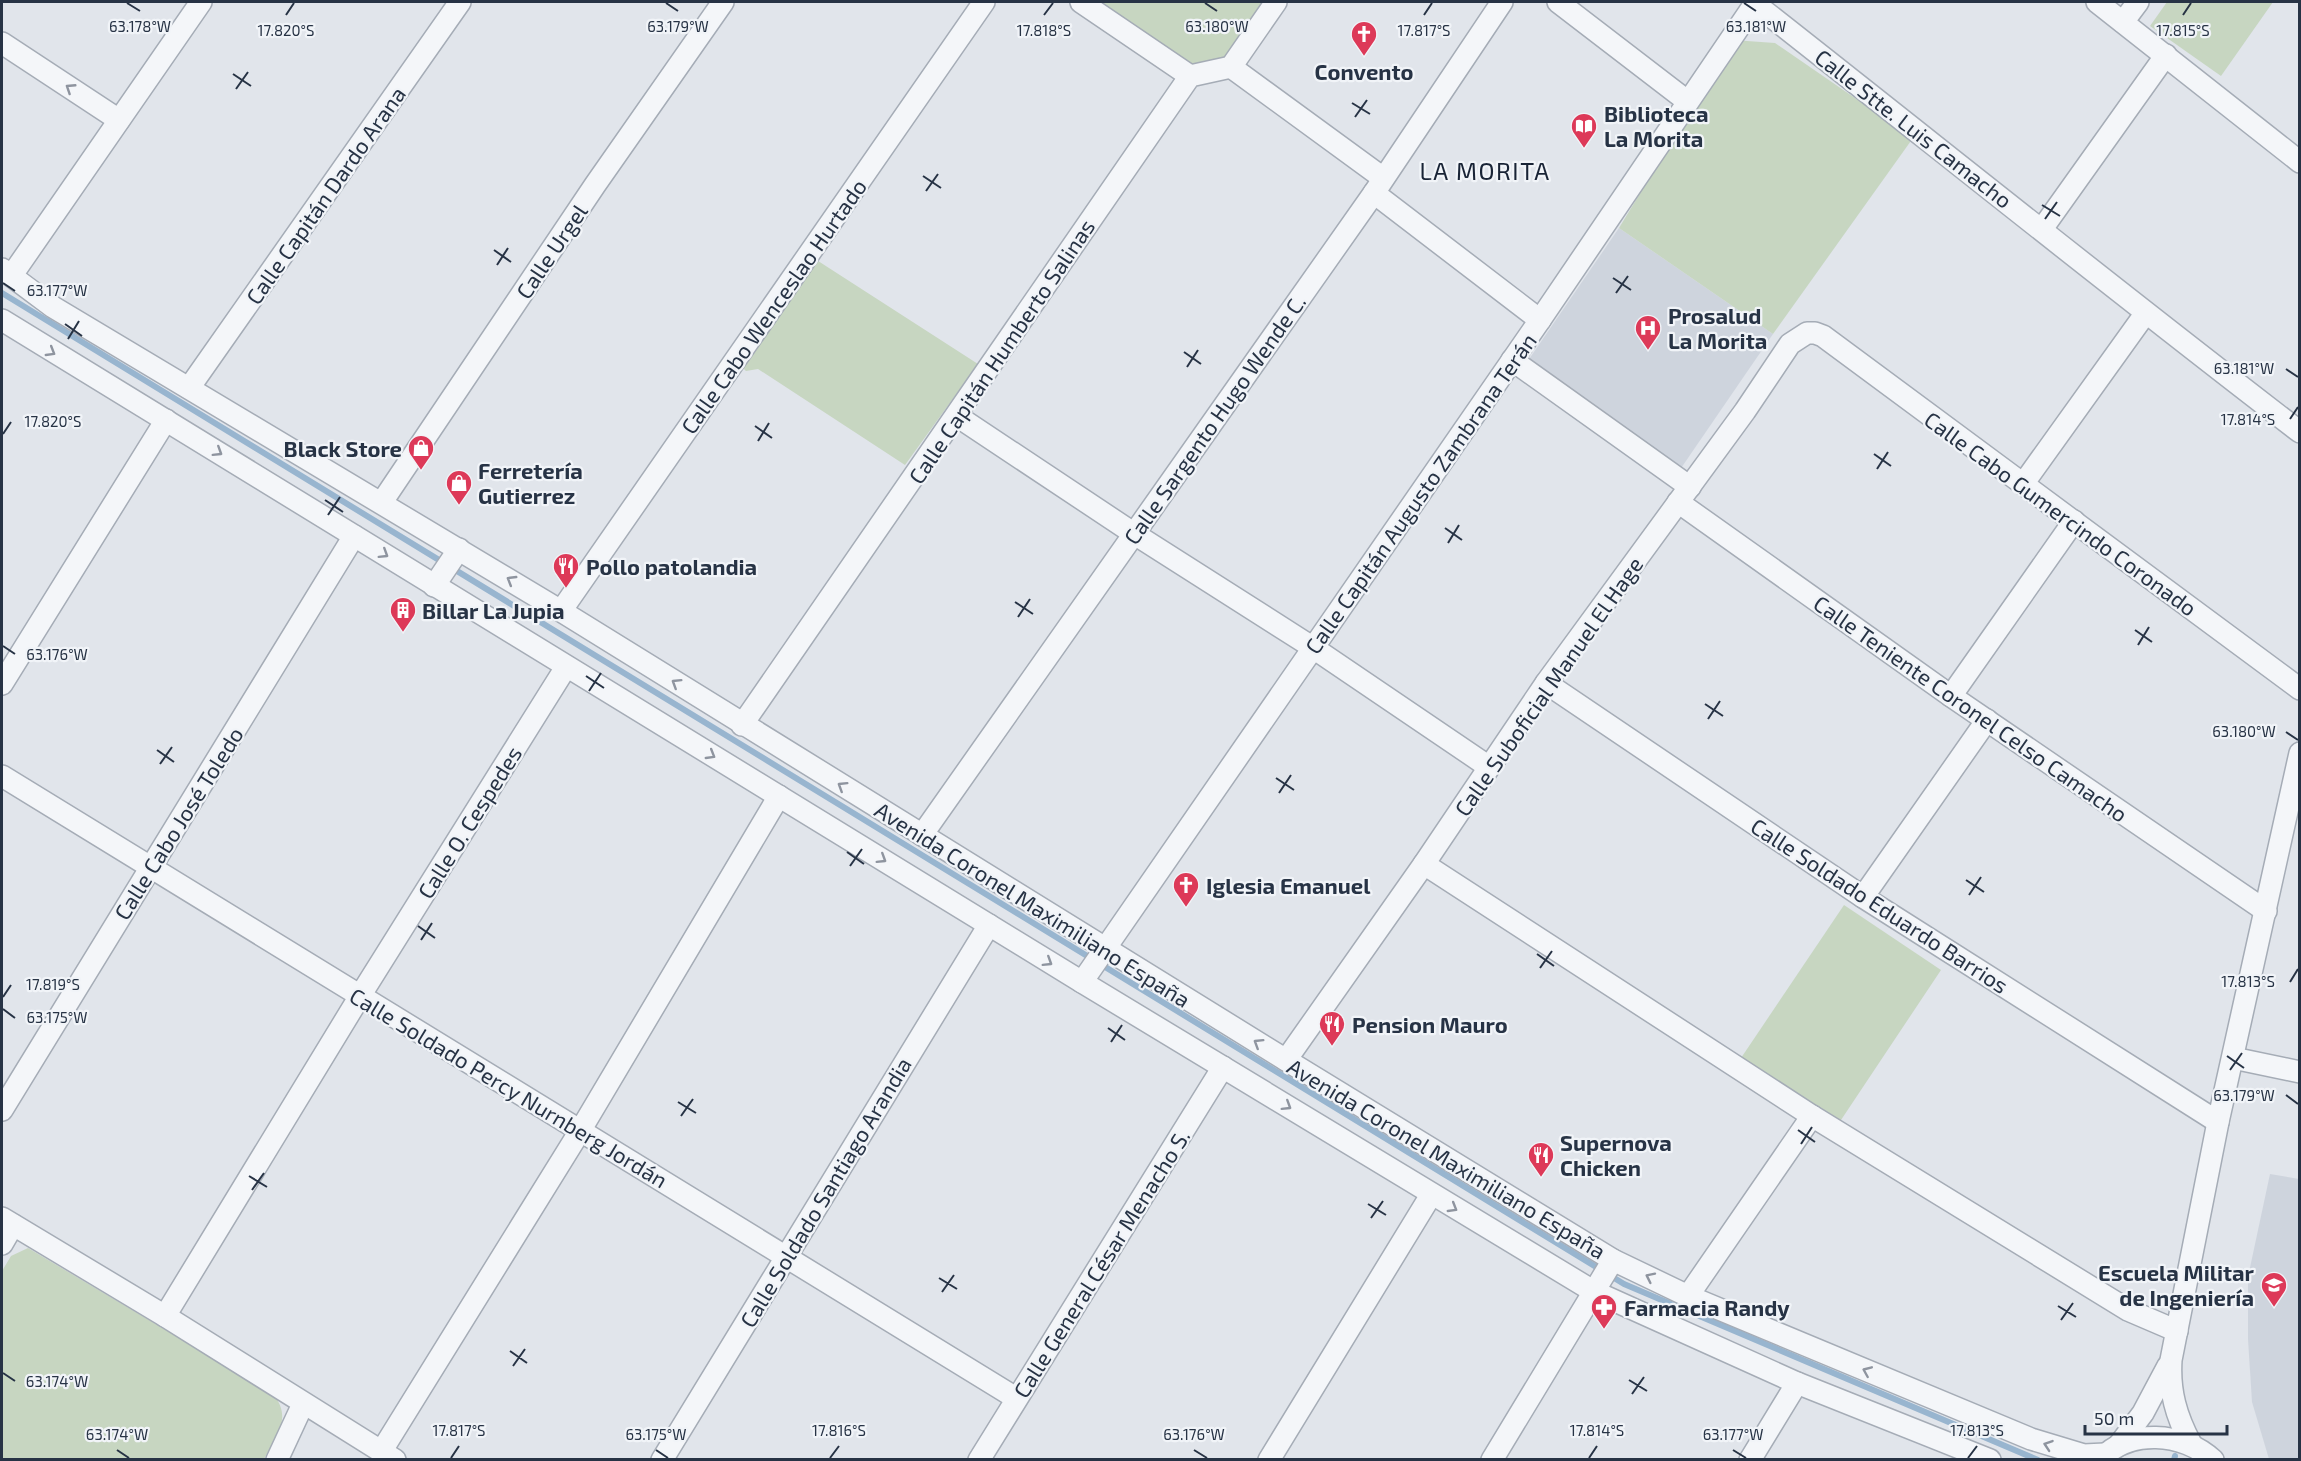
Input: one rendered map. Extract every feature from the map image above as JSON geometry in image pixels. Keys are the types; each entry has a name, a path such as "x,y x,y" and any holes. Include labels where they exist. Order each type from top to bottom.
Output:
{"street":[{"path":"7,272 119,120 201,2"},
{"name":"Calle Capitán Dardo Arana","path":"189,388 460,2"},
{"name":"Calle Urgel","path":"382,502 595,185 723,2"},
{"name":"Calle Cabo Wenceslao Hurtado","path":"561,610 984,2"},
{"path":"1081,2 1190,76 1231,67 1276,2"},
{"name":"Calle Sargento Hugo Wende C.","path":"922,835 1378,185 1502,2"},
{"path":"1558,2 1687,101"},
{"name":"Calle Capitán Augusto Zambrana Terán","path":"1095,963 1540,320 1755,2"},
{"name":"Calle Stte. Luis Camacho","path":"1755,2 2042,229 2145,314 2300,432"},
{"path":"2097,2 2300,162"},
{"path":"2122,22 2138,2"},
{"path":"2,43 119,120"},
{"path":"2042,229 2166,55"},
{"path":"1231,67 1378,185 1540,320"},
{"name":"Calle Capitán Humberto Salinas","path":"742,725 957,417 1190,76"},
{"name":"Avenida Coronel Maximiliano España","path":"7,272 53,307 382,502 447,566 566,667 989,925 1095,963 1286,1060 1604,1274 1797,1383 1990,1459"},
{"path":"2023,484 2145,314"},
{"name":"Avenida Coronel Maximiliano España","path":"2,320 354,536 447,566 561,610 742,725 922,835 1095,963 1223,1067 1431,1195 1604,1274 1688,1296 2031,1439 2084,1455 2108,1453 2143,1438 2167,1438 2191,1444"},
{"name":"Calle Suboficial Manuel El Hage","path":"1286,1060 1424,864 1546,683 1745,411 1790,344 1807,333 1823,336"},
{"name":"Calle Cabo Gumercindo Coronado","path":"1823,336 2300,689"},
{"name":"Calle Teniente Coronel Celso Camacho","path":"1512,360 1684,494 1951,696 2266,911"},
{"path":"957,417 1312,647 1489,767"},
{"path":"2,684 166,420"},
{"path":"1951,696 2074,521"},
{"name":"Calle Cabo José Toledo","path":"2,1110 354,536"},
{"name":"Calle O. Cespedes","path":"165,1316 360,996 566,667"},
{"name":"Calle Soldado Eduardo Barrios","path":"1546,683 1863,897 2218,1122"},
{"path":"1863,897 1987,720"},
{"path":"2213,1460 2191,1444 2176,1412 2172,1395 2171,1360 2218,1122 2300,753"},
{"name":"Calle Soldado Percy Nurnberg Jordán","path":"2,776 1016,1398"},
{"path":"2,1244 7,1221 165,1316 388,1456 778,796"},
{"path":"1424,864 1812,1116 2128,1310 2177,1331"},
{"name":"Calle Soldado Santiago Arandia","path":"662,1460 989,925"},
{"path":"2233,1058 2300,1072"},
{"name":"Calle General César Menacho S.","path":"979,1460 1223,1067"},
{"path":"1688,1296 1812,1116"},
{"path":"1269,1460 1431,1195"},
{"path":"1492,1460 1604,1274"},
{"path":"2108,1453 2153,1396 2171,1360"},
{"path":"1750,1460 1797,1383"},
{"path":"277,1460 303,1404"}],"shaded area":[{"name":"Prosalud La Morita","path":"1619,228 1773,334 1677,474 1523,368"},
{"name":"Escuela Militar de Ingeniería","path":"2270,1174 2299,1179 2299,1459 2269,1459 2252,1402 2248,1339 2248,1277"}],"green space":[{"path":"1095,2 1266,2 1226,60 1189,68"},
{"path":"2167,2 2273,2 2221,76 2150,26"},
{"path":"1733,40 1775,43 1913,138 1773,334 1619,228"},
{"path":"815,259 978,364 905,465 758,369 746,371 740,365"},
{"path":"1844,905 1941,970 1837,1126 1739,1061"},
{"path":"28,1248 273,1394 282,1411 282,1419 277,1435 264,1459 2,1459 2,1271 11,1256"}],"waterway":[{"path":"2,293 1624,1284 2038,1460"},
{"path":"2174,1460 2175,1456"}],"place":[{"name":"Convento","path":"1364,57"},
{"name":"Biblioteca La Morita","path":"1584,149"},
{"name":"Prosalud La Morita","path":"1648,351"},
{"name":"Black Store","path":"421,471"},
{"name":"Ferretería Gutierrez","path":"459,506"},
{"name":"Pollo patolandia","path":"566,589"},
{"name":"Billar La Jupia","path":"403,633"},
{"name":"Iglesia Emanuel","path":"1186,908"},
{"name":"Pension Mauro","path":"1332,1047"},
{"name":"Supernova Chicken","path":"1541,1178"},
{"name":"Escuela Militar de Ingeniería","path":"2274,1308"},
{"name":"Farmacia Randy","path":"1604,1330"}],"district":[{"name":"LA MORITA","path":"1485,170"}]}
